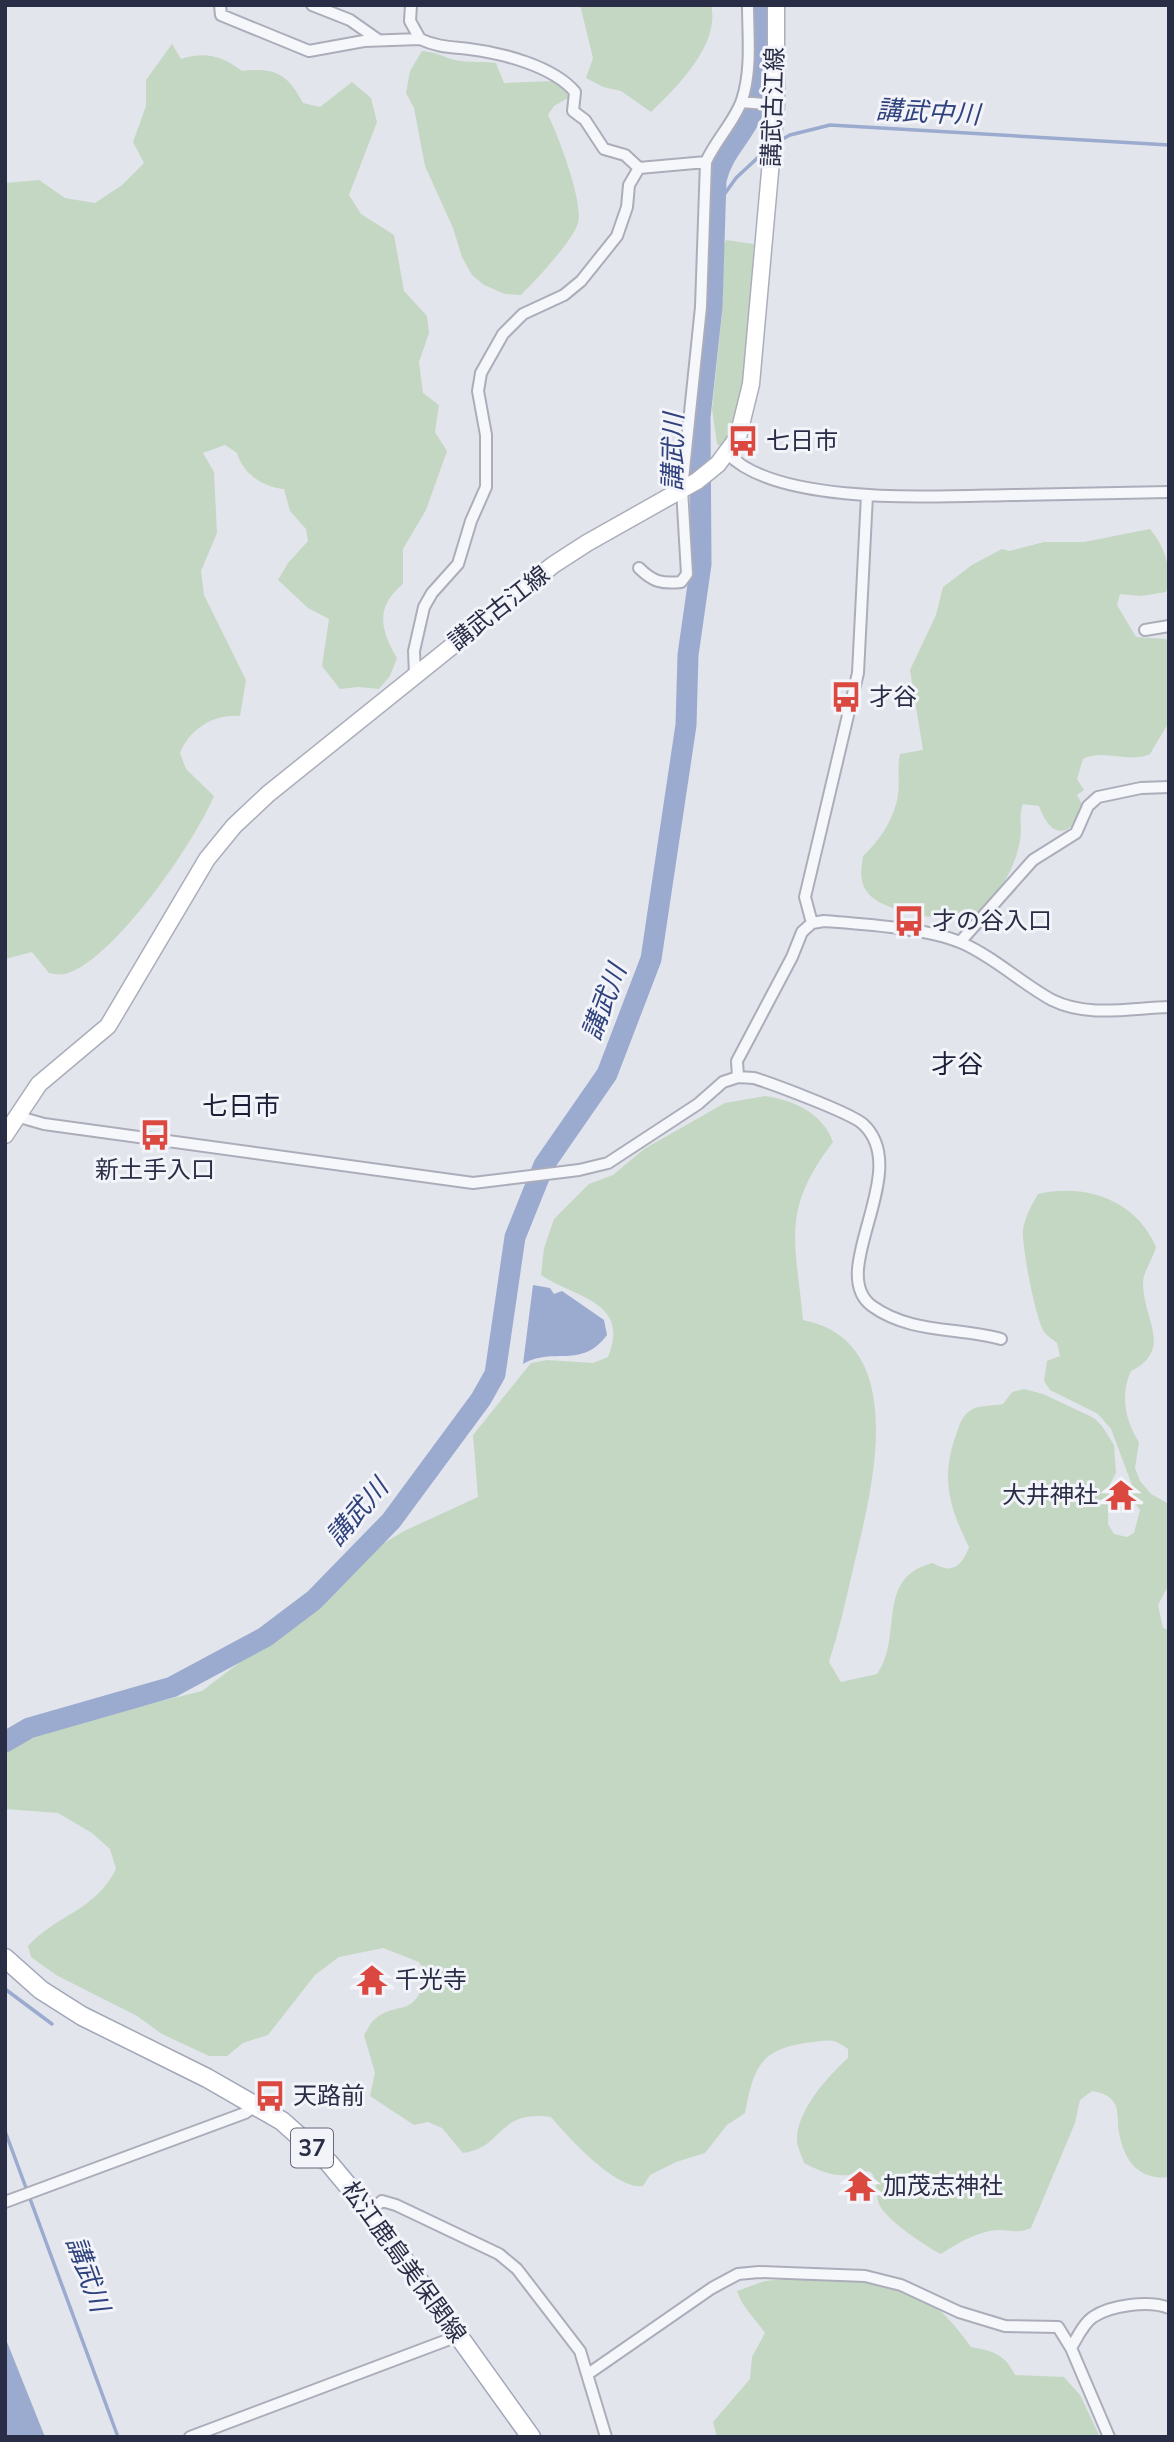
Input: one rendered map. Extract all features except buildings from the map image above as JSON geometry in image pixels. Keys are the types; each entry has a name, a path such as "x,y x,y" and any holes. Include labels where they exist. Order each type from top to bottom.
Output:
{"main road":[{"name":"講武古江線","path":"5,1135 39,1084 108,1026 207,859 234,826 415,675 553,565 586,543 685,488 723,459 741,428 749,401 773,154 774,134 769,104 776,5"},
{"name":"松江鹿島美保関線","path":"5,1958 41,1990 82,2016 257,2105 282,2121 329,2163 369,2211 531,2437"}],"street":[{"path":"220,5 221,15 309,51 377,39 401,42 420,39 446,48 471,49 555,74 575,92 573,111 585,120 604,149 625,155 639,168 706,162"},
{"path":"312,5 350,20 377,39"},
{"path":"411,5 411,21 420,39"},
{"path":"639,568 656,582 678,583 686,577 688,556 685,488 701,307 706,162 714,144 744,103 748,5"},
{"path":"744,103 769,104"},
{"path":"415,675 414,651 424,607 458,564 471,521 486,487 486,435 478,391 481,373 509,328 523,314 564,295 582,281 617,236 627,207 629,185 639,168"},
{"path":"723,459 786,484 867,495 1169,492"},
{"path":"812,923 805,897 858,673 867,495"},
{"path":"1145,629 1169,626"},
{"path":"960,942 1033,860 1076,833 1088,806 1098,797 1141,788 1169,787"},
{"path":"738,1077 737,1061 792,957 802,932 812,923 845,923 960,942 1054,1000 1072,1006 1114,1011 1169,1007"},
{"path":"16,1116 44,1124 455,1182 552,1174 608,1163 698,1104 723,1082 738,1077 754,1078 775,1084 862,1123 876,1142 880,1159 879,1177 858,1270 859,1283 872,1306 929,1330 982,1334 1001,1339"},
{"path":"5,2202 245,2113 257,2105"},
{"path":"369,2211 383,2201 396,2205 499,2254 517,2269 580,2351 606,2437"},
{"path":"589,2374 712,2288 738,2274 760,2272 865,2276 901,2285 959,2312 1005,2326 1058,2327 1071,2348 1109,2437"},
{"path":"1071,2348 1087,2322 1100,2313 1141,2305 1169,2308"},
{"path":"190,2437 458,2336"}],"green space":[{"path":"580,5 711,5 712,20 703,50 694,64 651,112 621,91 603,87 586,78 593,58"},
{"path":"172,44 181,59 198,55 213,56 242,71 263,70 279,75 292,85 303,103 320,107 352,82 371,98 377,122 349,195 361,214 394,235 404,291 427,316 429,333 419,362 423,393 439,405 435,432 447,451 426,510 403,549 403,584 384,610 384,628 397,658 390,676 379,689 340,689 322,666 329,619 308,608 278,580 288,563 308,541 306,529 290,511 284,489 255,478 244,467 237,453 225,445 203,453 214,472 217,533 201,571 204,595 246,680 240,716 212,720 196,730 184,744 180,753 186,769 214,796 172,868 151,897 106,947 84,965 65,974 55,974 49,973 32,952 5,959 5,183 39,180 65,198 95,203 122,185 144,163 133,142 146,106 146,80"},
{"path":"422,51 460,61 496,63 504,83 552,81 568,89 568,98 554,106 548,115 574,185 578,223 561,250 521,295 505,294 484,285 472,275 425,166 414,108 406,93 410,71"},
{"path":"726,240 754,244 743,377 738,404 722,447 717,444 712,409 722,314 723,248"},
{"path":"1150,529 1166,558 1166,592 1141,596 1120,594 1117,605 1136,637 1166,639 1169,643 1169,722 1150,754 1141,757 1100,755 1083,759 1077,779 1084,790 1077,795 1084,807 1073,825 1067,829 1061,831 1049,825 1039,806 1023,804 1020,841 1013,863 996,894 980,910 969,915 939,918 905,912 877,900 868,893 863,884 863,856 881,836 894,812 898,794 900,754 923,750 910,670 936,615 943,587 972,565 1002,549 1009,551 1044,542 1084,542"},
{"path":"765,1096 806,1110 822,1123 833,1142 816,1166 798,1208 795,1248 803,1320 837,1334 860,1358 872,1388 876,1424 874,1463 845,1604 829,1662 841,1682 877,1674 885,1659 896,1595 903,1581 915,1570 933,1563 940,1567 955,1567 966,1554 969,1547 952,1505 948,1478 952,1448 959,1426 965,1415 974,1408 1003,1404 1012,1392 1024,1389 1043,1394 1094,1418 1114,1445 1116,1473 1109,1486 1108,1524 1114,1534 1127,1537 1134,1533 1140,1510 1133,1501 1132,1485 1111,1429 1098,1414 1050,1390 1044,1381 1047,1361 1060,1356 1057,1343 1045,1333 1037,1314 1023,1229 1038,1194 1074,1191 1108,1199 1123,1207 1136,1217 1156,1247 1143,1283 1154,1343 1144,1362 1131,1371 1125,1398 1127,1416 1139,1442 1135,1468 1140,1481 1151,1494 1169,1504 1169,1584 1158,1605 1163,1628 1169,1630 1169,2177 1147,2175 1132,2164 1120,2137 1115,2104 1111,2098 1092,2091 1080,2100 1075,2123 1031,2228 1018,2231 998,2230 976,2235 941,2254 907,2232 883,2210 871,2172 837,2175 804,2163 797,2142 801,2119 814,2096 848,2058 848,2049 835,2041 796,2045 771,2054 763,2062 752,2082 745,2113 727,2125 705,2153 676,2162 650,2175 643,2186 620,2180 607,2171 581,2149 551,2117 533,2116 520,2119 487,2144 463,2153 442,2128 428,2122 414,2125 370,2096 375,2073 364,2035 373,2021 382,2014 405,2007 417,1998 426,1973 419,1962 383,1948 339,1957 315,1975 268,2035 243,2043 227,2056 209,2056 162,2034 137,2016 56,1975 31,1957 28,1946 86,1904 107,1883 116,1869 110,1849 92,1833 58,1813 5,1809 5,1749 57,1727 202,1691 330,1594 369,1552 404,1531 478,1497 473,1435 531,1363 547,1360 593,1363 608,1357 613,1338 612,1324 606,1313 583,1296 541,1275 544,1248 554,1219 589,1184 613,1175 644,1149 725,1103"},
{"path":"816,2276 872,2284 914,2295 932,2304 956,2327 971,2347 992,2352 1002,2358 1015,2375 1064,2377 1080,2395 1100,2437 717,2437 713,2422 750,2379 752,2357 765,2333 737,2291 765,2281"}],"water":[{"path":"533,1285 550,1288 554,1294 562,1291 604,1320 607,1335 587,1352 534,1359 523,1364"},
{"path":"5,2337 45,2437 5,2437"}],"waterway":[{"name":"講武川","path":"5,1742 29,1728 172,1687 265,1637 314,1600 391,1521 481,1399 495,1374 515,1237 544,1165 607,1074 651,959 686,725 688,655 701,564 700,417 712,307 716,180 727,154 748,123 756,102 761,61 760,5"},
{"name":"講武中川","path":"779,141 790,135 830,125 1169,145"},
{"name":"講武中川","path":"716,206 736,178 767,149"},
{"path":"5,1989 52,2024"},
{"name":"講武川","path":"5,2131 118,2437"}],"place":[{"name":"七日市","path":"743,441"},
{"name":"才谷","path":"846,697"},
{"name":"才の谷入口","path":"909,921"},
{"name":"新土手入口","path":"155,1135"},
{"name":"大井神社","path":"1121,1495"},
{"name":"千光寺","path":"372,1980"},
{"name":"天路前","path":"270,2096"},
{"name":"加茂志神社","path":"860,2186"}],"district":[{"name":"才谷","path":"957,1064"},
{"name":"七日市","path":"241,1106"}]}
